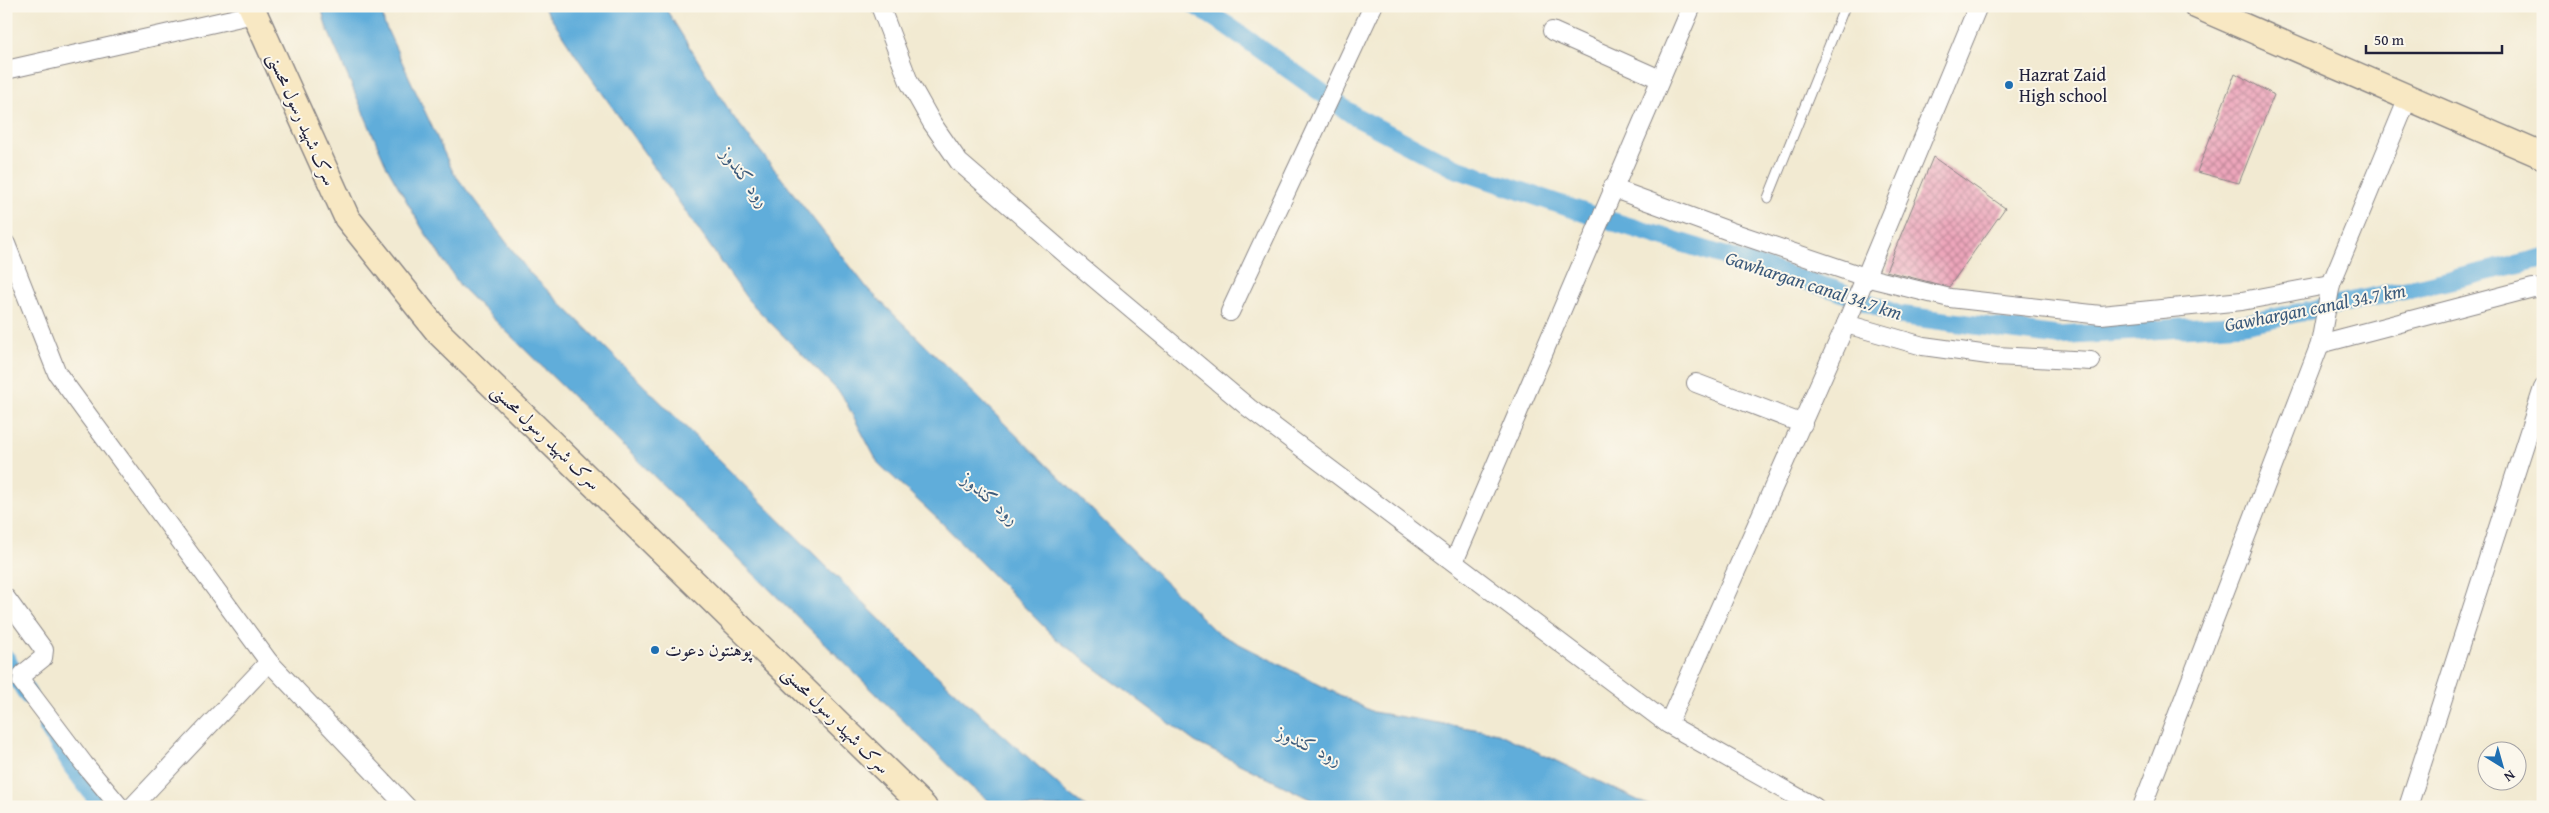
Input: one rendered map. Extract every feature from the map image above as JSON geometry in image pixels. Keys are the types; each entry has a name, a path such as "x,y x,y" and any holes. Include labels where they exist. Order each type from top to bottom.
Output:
{"street":[{"path":"880,6 909,82 932,123 959,162 1069,257 1249,408 1668,724 1815,807"},
{"path":"1230,312 1373,6"},
{"path":"1454,562 1612,188 1692,6"},
{"path":"1668,724 1803,424 1978,6"},
{"path":"2197,6 2543,156"},
{"path":"6,70 252,10"},
{"name":"سرک شهید رسول محسنی","path":"252,10 347,218 439,333 924,807"},
{"path":"1552,31 1660,78"},
{"path":"2142,807 2320,344 2331,284 2408,98"},
{"path":"1612,188 1729,231 1865,277 1950,298 2101,315 2242,301 2331,284"},
{"path":"6,244 57,373 269,662 407,807"},
{"path":"2320,344 2533,288 2543,289"},
{"path":"1846,324 1923,346 1996,356 2091,361"},
{"path":"1696,383 1803,424"},
{"path":"2408,807 2543,388"},
{"path":"6,598 44,650 43,658 23,674 22,682 84,764 120,807"},
{"path":"132,807 269,662"}],"lane":[{"path":"1768,198 1845,6"}],"water":[{"path":"321,6 382,6 384,23 453,172 529,272 932,671 1070,795 1086,807 997,807 970,786 461,287 422,228 387,167 326,26"},
{"name":"رود کندوز","path":"543,6 664,6 732,115 868,289 1216,632 1373,712 1498,733 1652,807 1326,807 1195,742 1056,639 941,522 878,463 842,395 748,300"}],"building":[{"path":"2235,73 2274,95 2239,183 2197,172"},
{"path":"1933,157 2005,208 1949,287 1886,271"}],"waterway":[{"name":"Gawhargan canal 34.7 km","path":"1196,6 1228,26 1356,117 1454,168 1588,214 1836,290 1899,315 2058,336 2244,324 2425,286 2543,258"},
{"path":"6,659 28,695"},
{"path":"48,727 72,766 103,807"}],"place":[{"name":"Hazrat Zaid High school","path":"2009,85"},
{"name":"پوهنتون دعوت","path":"655,650"}]}
